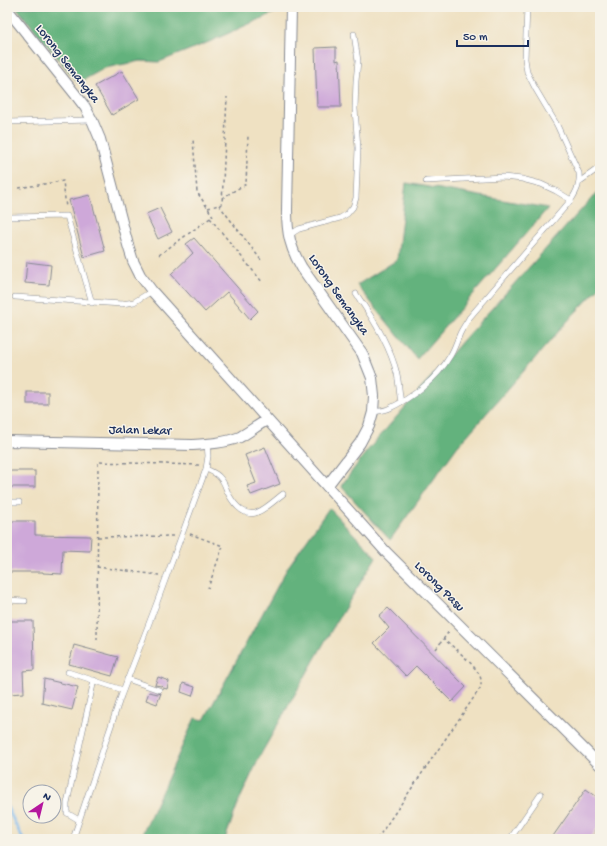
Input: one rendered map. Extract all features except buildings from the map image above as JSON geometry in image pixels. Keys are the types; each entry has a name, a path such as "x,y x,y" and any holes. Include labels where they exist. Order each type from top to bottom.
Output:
{"street":[{"name":"Lorong Semangka","path":"291,7 287,210 289,238 295,256 302,268 362,353 372,378 374,396 373,412 369,426 360,443 327,486"},
{"name":"Lorong Semangka","path":"7,9 85,107 92,120 100,139 128,245 133,261 140,275 152,291 268,420"},
{"name":"Jalan Lekar","path":"7,441 192,445 207,444 224,442 240,436 268,420"},
{"name":"Lorong Pasu","path":"268,420 386,552 600,765"}],"lane":[{"path":"373,412 386,410 414,394 429,382 452,354 455,349 458,336 469,318 572,200 577,191 580,182 579,173 558,125 528,72 525,59 527,7"},
{"path":"289,238 299,229 340,218 347,214 354,206 356,198 358,148 355,109 358,61 354,34"},
{"path":"7,122 92,120"},
{"path":"580,182 600,167"},
{"path":"426,181 503,177 522,179 541,184 572,200"},
{"path":"8,217 66,216 92,303"},
{"path":"15,297 92,303 128,304 152,291"},
{"path":"356,294 373,318 391,356 397,375 400,402"},
{"path":"73,839 123,690 206,469 208,456 207,444"},
{"path":"206,469 216,474 223,480 229,495 235,504 244,512 257,513 283,494"},
{"path":"7,502 19,502"},
{"path":"7,600 25,601"},
{"path":"68,672 123,690"},
{"path":"127,679 159,690"},
{"path":"79,820 67,813 67,803 94,680"},
{"path":"510,839 541,794"}],"path":[{"path":"208,208 222,204 227,97"},
{"path":"222,198 246,184 248,136"},
{"path":"194,139 197,192 208,208 212,216 210,218 263,283"},
{"path":"19,188 63,181 66,216"},
{"path":"219,205 261,260"},
{"path":"159,255 210,218"},
{"path":"97,640 98,462 198,465 206,469"},
{"path":"98,537 182,534 223,546 208,588"},
{"path":"97,567 166,576"},
{"path":"436,649 457,622"},
{"path":"377,839 481,687 480,676 476,668 444,638"}],"green space":[{"path":"16,7 276,7 276,12 209,42 159,62 140,61 105,68 78,83"},
{"path":"406,183 548,208 417,359 357,285 397,260"},
{"path":"600,189 600,287 573,315 457,447 390,540 341,486 367,451 465,338"},
{"path":"329,508 376,557 328,636 261,754 239,801 225,839 140,839 195,718 204,720 288,567"}],"waterway":[{"path":"7,807 23,839"}]}
